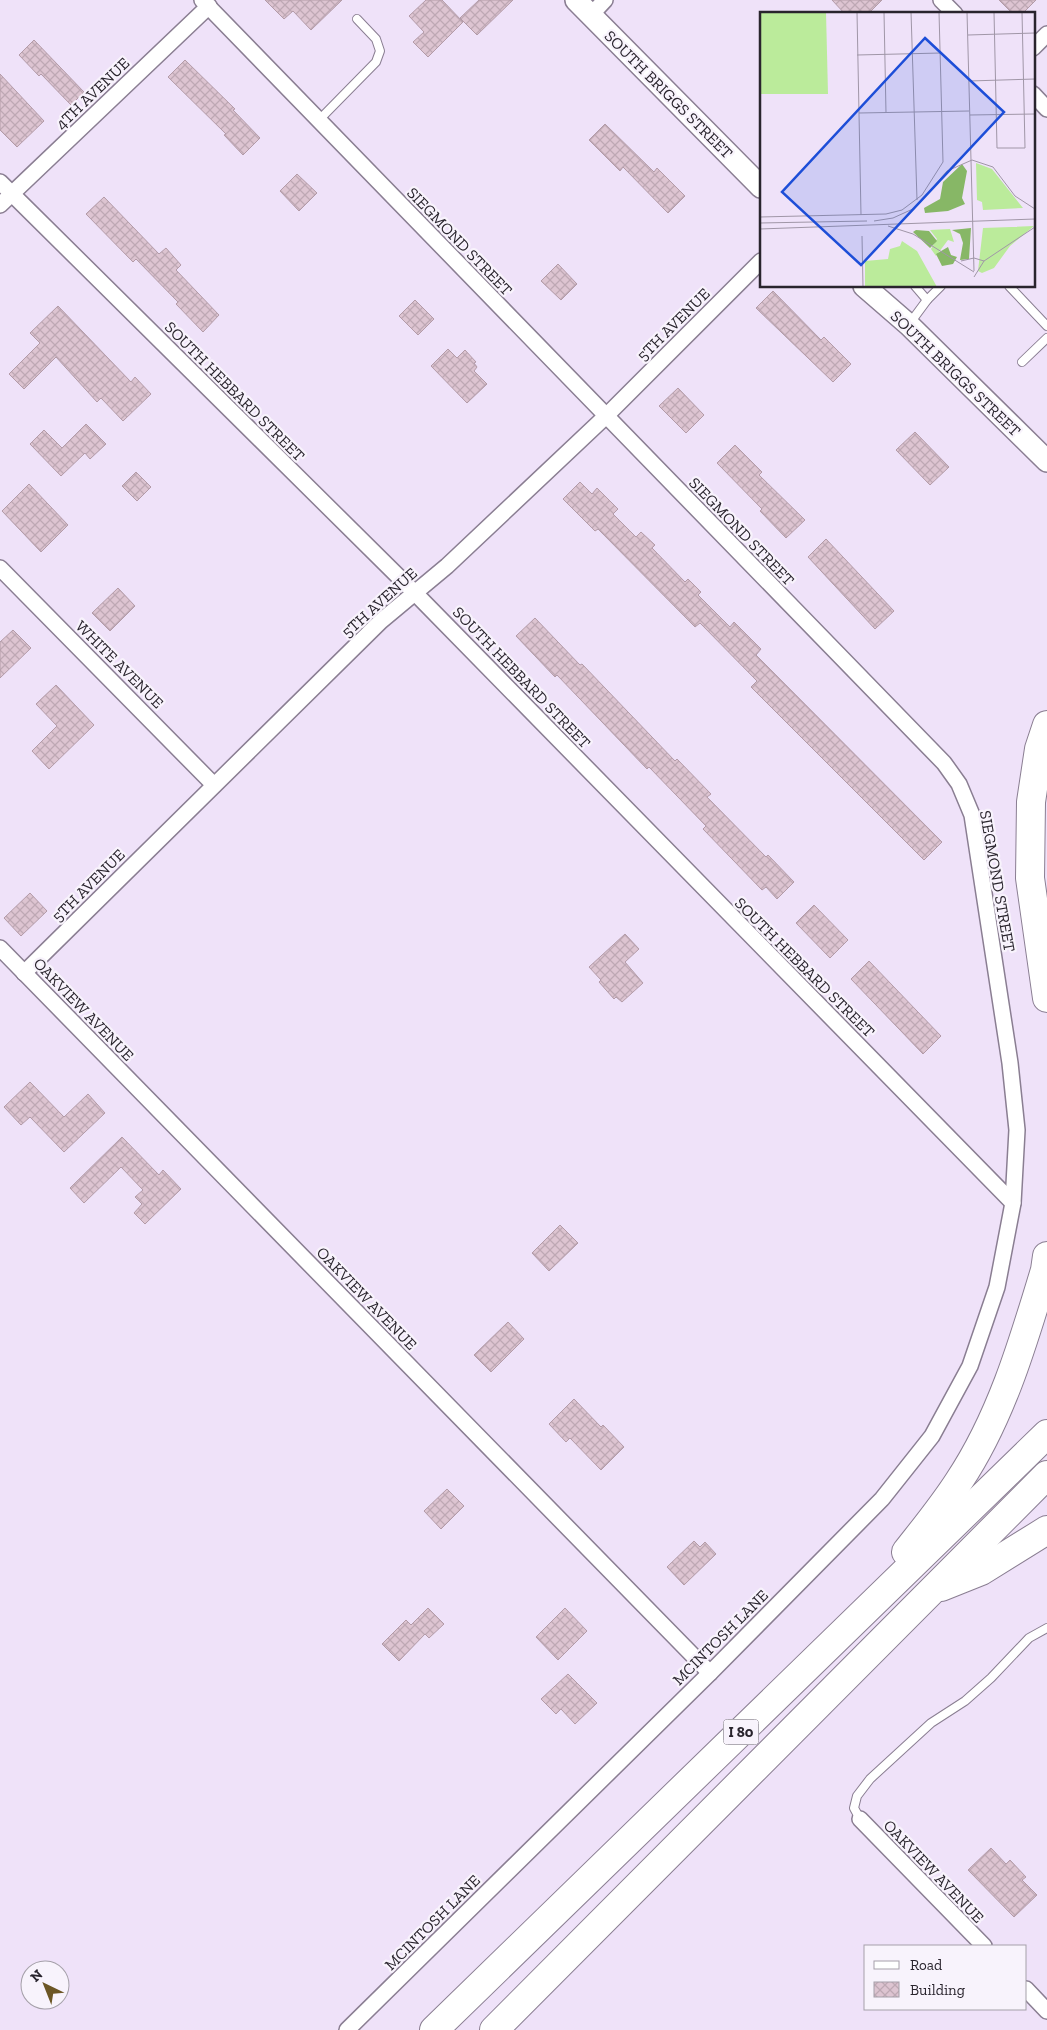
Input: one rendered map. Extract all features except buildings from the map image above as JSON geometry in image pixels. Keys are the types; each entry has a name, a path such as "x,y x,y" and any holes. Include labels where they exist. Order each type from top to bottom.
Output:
{"highway":[{"path":"1047,725 1039,749 1031,802 1030,878 1047,998"},
{"path":"842,1634 959,1481 983,1438 1019,1358 1045,1270 1047,1256"},
{"name":"I 80","path":"434,2030 1047,1434"},
{"name":"I 80","path":"494,2030 928,1592 1047,1475"},
{"path":"928,1592 981,1571 1047,1530"}],"street":[{"path":"941,0 952,12"},
{"name":"SIEGMOND STREET","path":"206,3 944,764 959,784 972,816 1010,1063 1017,1130 1013,1203"},
{"name":"4TH AVENUE","path":"0,205 206,3"},
{"name":"SOUTH BRIGGS STREET","path":"591,5 760,186"},
{"path":"1034,47 1047,34"},
{"path":"1034,95 1047,109"},
{"name":"SOUTH HEBBARD STREET","path":"0,182 414,592 1013,1203"},
{"name":"5TH AVENUE","path":"24,973 381,621 447,566 606,416 760,262"},
{"name":"SOUTH BRIGGS STREET","path":"866,288 909,325 1047,461"},
{"name":"WHITE AVENUE","path":"0,568 214,785"},
{"name":"OAKVIEW AVENUE","path":"0,948 710,1673"},
{"name":"MCINTOSH LANE","path":"347,2030 710,1673 882,1499 932,1436 970,1366 998,1287 1013,1203"},
{"name":"OAKVIEW AVENUE","path":"860,1819 983,1945"},
{"path":"1027,1990 1047,2011"}],"lane":[{"path":"319,120 376,62 380,51 376,39 358,18"},
{"path":"917,288 927,300"},
{"path":"909,325 927,300 939,288"},
{"path":"1011,288 1047,326"},
{"path":"1022,362 1047,338"},
{"path":"860,1819 854,1808 857,1796 870,1779 931,1723 965,1701 992,1678 1029,1638 1047,1628"}]}
